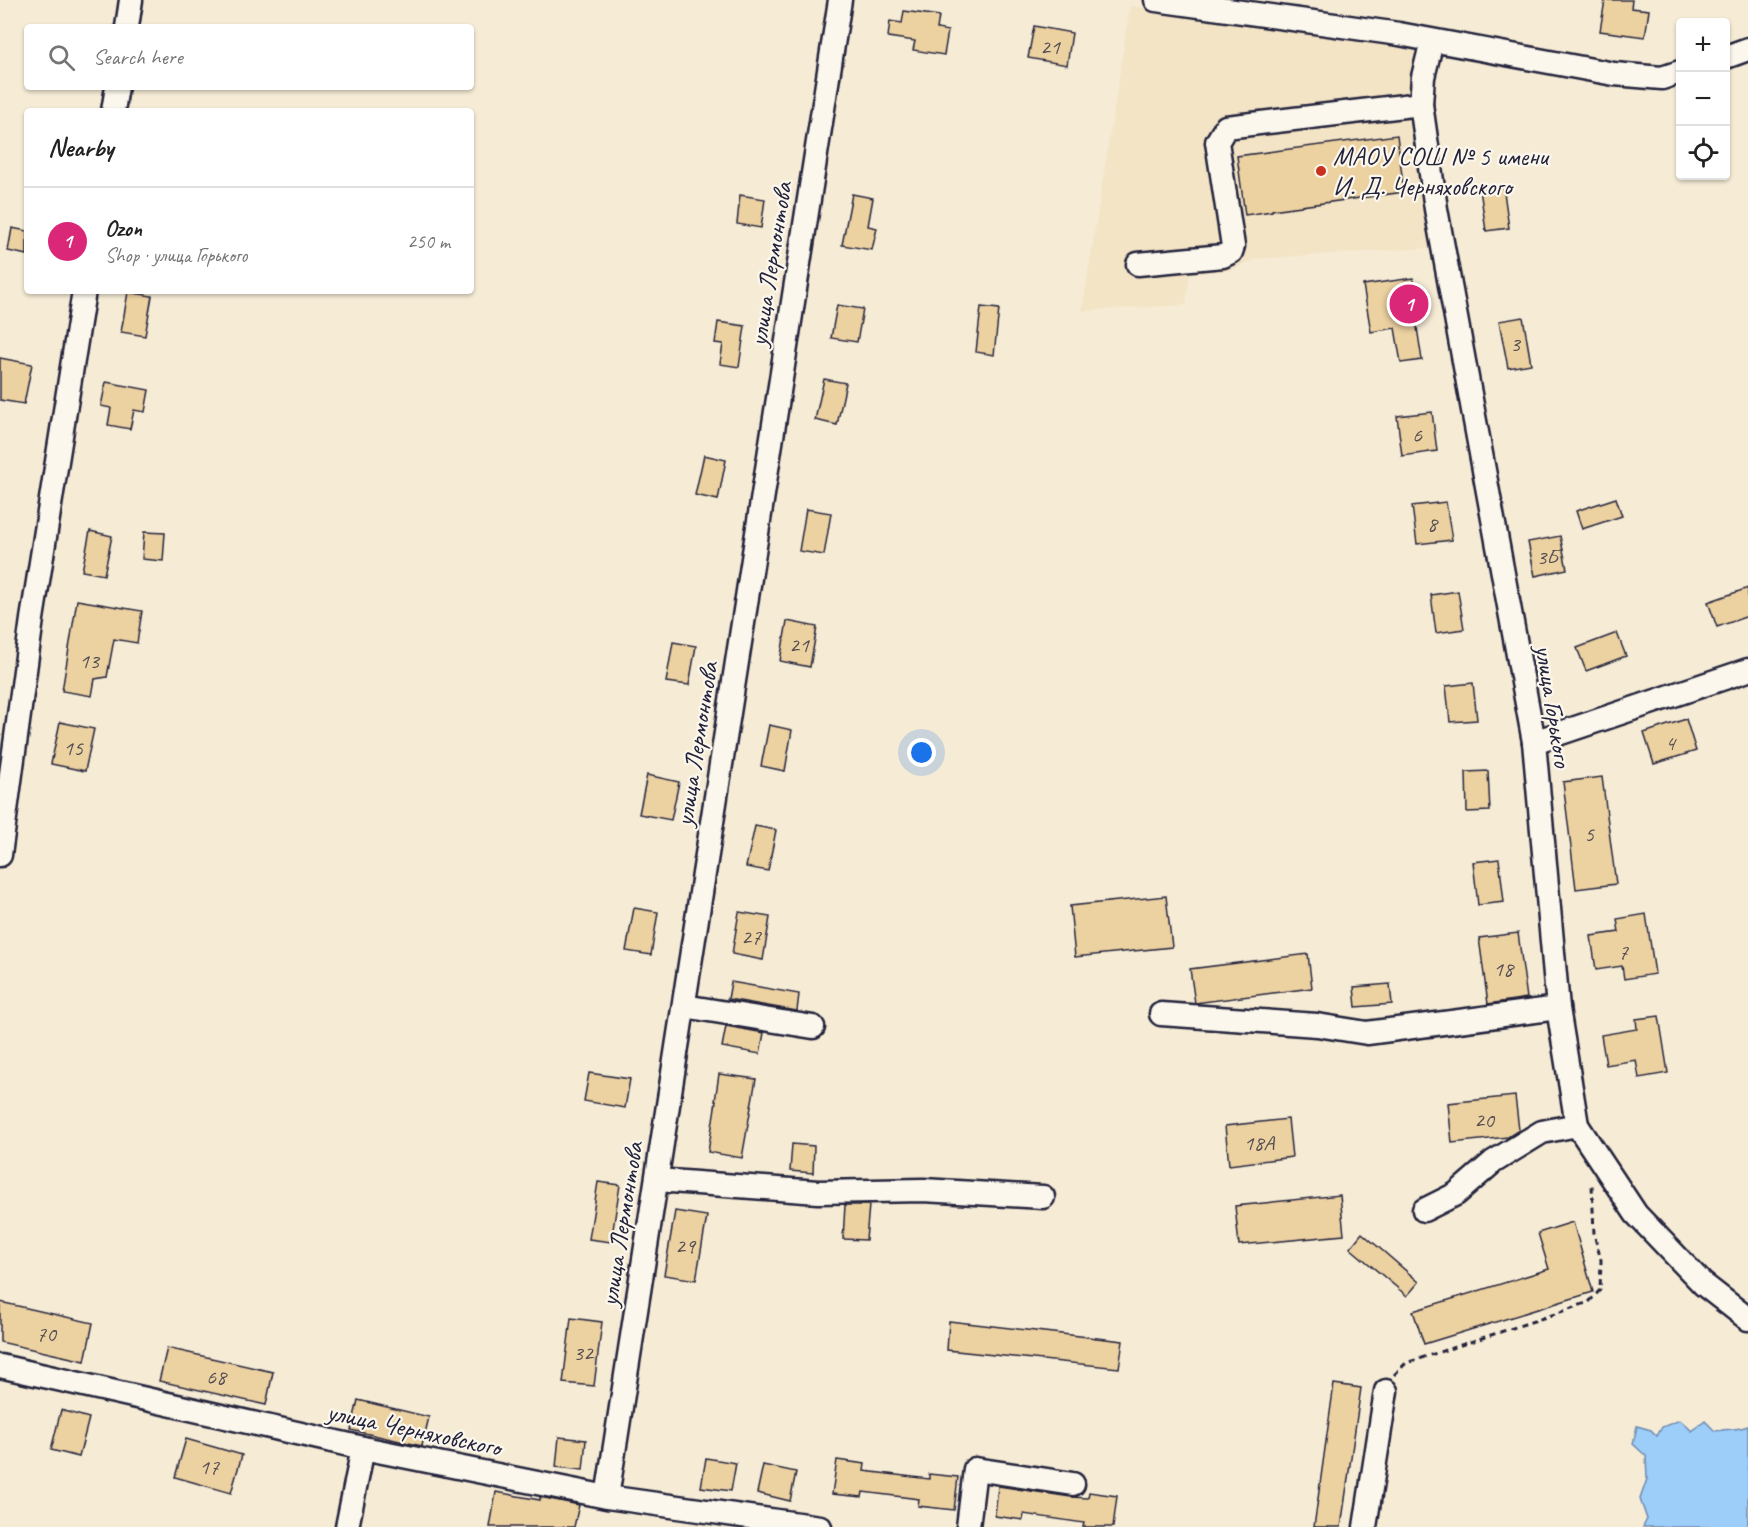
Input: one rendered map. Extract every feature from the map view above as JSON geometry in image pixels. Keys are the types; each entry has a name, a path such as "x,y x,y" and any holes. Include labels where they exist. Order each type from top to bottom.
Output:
{"street":[{"path":"127,24 131,0"},
{"name":"улица Лермонтова","path":"607,1497 840,0"},
{"path":"1156,0 1399,34 1614,74 1662,78 1676,73"},
{"name":"улица Горького","path":"1432,41 1423,77 1421,104 1436,209 1534,742 1558,1008 1576,1125 1636,1214 1702,1284 1748,1319"},
{"path":"1730,55 1748,49"},
{"path":"114,108 116,90"},
{"path":"1138,264 1223,256 1231,252 1233,246 1217,142 1226,127 1421,104"},
{"path":"0,855 32,619 84,294"},
{"path":"1534,742 1748,670"},
{"path":"684,1006 813,1028"},
{"path":"1161,1014 1317,1025 1367,1033 1558,1008"},
{"path":"1424,1209 1456,1194 1493,1162 1542,1132 1576,1125"},
{"path":"657,1180 818,1192 923,1190 1042,1197"},
{"name":"улица Черняховского","path":"0,1366 363,1448 607,1497 820,1527"},
{"path":"1365,1527 1386,1391"},
{"path":"347,1527 363,1448"},
{"path":"968,1527 975,1469 1073,1484"}],"path":[{"path":"1386,1391 1396,1372 1406,1363 1589,1302 1600,1290 1601,1260 1594,1234 1592,1185"}],"shaded area":[{"path":"1130,6 1332,30 1415,48 1418,60 1432,248 1257,259 1229,271 1190,273 1186,305 1082,311"}],"water":[{"path":"1680,1420 1692,1431 1705,1421 1715,1431 1748,1426 1748,1527 1643,1527 1647,1519 1640,1499 1647,1479 1646,1456 1633,1444 1637,1426 1651,1430 1657,1436 1662,1427"}],"building":[{"path":"1605,0 1632,0 1631,8 1649,10 1645,37 1600,31"},
{"path":"904,11 939,16 937,29 948,31 944,55 913,50 915,41 888,37 890,21 902,23"},
{"path":"1034,26 1072,33 1067,65 1028,58"},
{"name":"МАОУ СОШ № 5 имени И. Д. Черняховского","path":"1397,135 1404,192 1245,215 1237,156"},
{"path":"1503,185 1509,228 1486,231 1480,189"},
{"path":"852,194 873,198 868,226 877,228 872,250 842,245"},
{"path":"740,195 765,199 761,228 737,224"},
{"path":"12,228 24,230 24,254 8,251"},
{"path":"1413,278 1420,320 1416,321 1422,360 1401,363 1395,328 1371,332 1363,285"},
{"path":"128,294 152,296 145,336 121,332"},
{"path":"837,305 863,309 857,342 831,338"},
{"path":"981,307 999,309 994,355 976,352"},
{"path":"1523,317 1531,364 1508,368 1499,321"},
{"path":"718,322 745,326 739,367 720,364 723,344 715,343"},
{"path":"0,358 32,364 24,404 0,400"},
{"path":"824,379 846,383 837,425 815,420"},
{"path":"106,382 149,390 145,412 134,410 130,429 108,425 111,408 101,406"},
{"path":"1432,412 1437,451 1402,456 1397,416"},
{"path":"704,455 726,460 718,500 695,495"},
{"path":"1616,498 1622,516 1582,529 1576,511"},
{"path":"1446,502 1452,540 1417,544 1412,506"},
{"path":"806,509 831,513 824,555 799,551"},
{"path":"90,531 112,536 104,575 82,571"},
{"path":"144,532 165,533 163,561 142,559"},
{"path":"1560,536 1567,569 1535,576 1528,542"},
{"path":"1748,588 1748,616 1717,627 1708,602"},
{"path":"1458,591 1464,629 1436,633 1431,595"},
{"path":"77,600 142,611 137,643 114,639 107,677 95,679 92,696 62,691"},
{"path":"787,621 817,627 810,667 780,661"},
{"path":"1617,633 1626,656 1586,671 1577,648"},
{"path":"673,642 696,646 689,685 666,682"},
{"path":"1473,683 1477,720 1450,722 1446,686"},
{"path":"1686,719 1696,751 1654,764 1644,733"},
{"path":"60,722 94,729 85,771 51,764"},
{"path":"769,725 792,730 785,771 761,766"},
{"path":"1488,771 1490,811 1467,812 1466,772"},
{"path":"647,775 679,782 671,820 639,814"},
{"path":"1602,777 1616,884 1576,889 1563,782"},
{"path":"755,826 776,830 768,871 746,867"},
{"path":"1499,859 1504,902 1478,905 1473,862"},
{"path":"1166,896 1172,947 1075,957 1070,906"},
{"path":"634,908 658,912 651,955 626,951"},
{"path":"739,912 770,917 763,960 732,954"},
{"path":"1646,914 1655,974 1624,979 1622,966 1596,970 1591,936 1619,932 1617,919"},
{"path":"1518,933 1527,998 1488,1004 1479,938"},
{"path":"1308,954 1312,988 1195,1003 1190,969"},
{"path":"731,982 799,994 797,1011 728,999"},
{"path":"1390,984 1392,1004 1356,1007 1354,987"},
{"path":"1659,1016 1668,1073 1639,1078 1636,1060 1606,1065 1601,1035 1637,1029 1636,1019"},
{"path":"726,1026 764,1033 760,1054 722,1047"},
{"path":"589,1073 630,1079 625,1108 584,1101"},
{"path":"719,1074 756,1079 742,1158 708,1152"},
{"path":"1515,1096 1519,1130 1508,1137 1452,1143 1448,1103"},
{"path":"1288,1119 1292,1157 1229,1165 1225,1126"},
{"path":"792,1144 814,1146 813,1173 790,1171"},
{"path":"598,1182 620,1185 611,1242 589,1239"},
{"path":"1340,1195 1344,1235 1239,1245 1235,1206"},
{"path":"845,1205 869,1205 866,1240 843,1239"},
{"path":"675,1211 707,1216 696,1280 664,1275"},
{"path":"1573,1222 1593,1292 1424,1344 1413,1311 1549,1269 1538,1233"},
{"path":"1362,1233 1419,1282 1407,1296 1350,1248"},
{"path":"0,1302 93,1323 85,1361 0,1342"},
{"path":"571,1318 602,1322 594,1386 563,1383"},
{"path":"949,1321 1123,1341 1119,1368 947,1350"},
{"path":"167,1348 273,1372 266,1405 159,1381"},
{"path":"1334,1384 1361,1388 1341,1527 1314,1527"},
{"path":"358,1400 429,1417 422,1446 351,1430"},
{"path":"61,1410 89,1418 79,1457 51,1450"},
{"path":"559,1437 586,1440 583,1470 556,1467"},
{"path":"186,1439 242,1455 231,1493 175,1477"},
{"path":"706,1458 736,1463 731,1491 701,1487"},
{"path":"837,1460 865,1464 864,1471 929,1479 929,1474 958,1477 954,1510 918,1506 919,1499 863,1492 862,1497 832,1494"},
{"path":"763,1465 796,1472 790,1501 757,1493"},
{"path":"998,1486 1071,1497 1088,1498 1089,1492 1117,1496 1113,1527 1083,1527 1084,1523 1024,1514 1023,1520 995,1516"},
{"path":"496,1492 540,1500 540,1497 579,1505 574,1527 490,1527"}],"place":[{"name":"МАОУ СОШ № 5 имени И. Д. Черняховского","path":"1321,171"},
{"name":"Ozon","path":"1409,304"}]}
